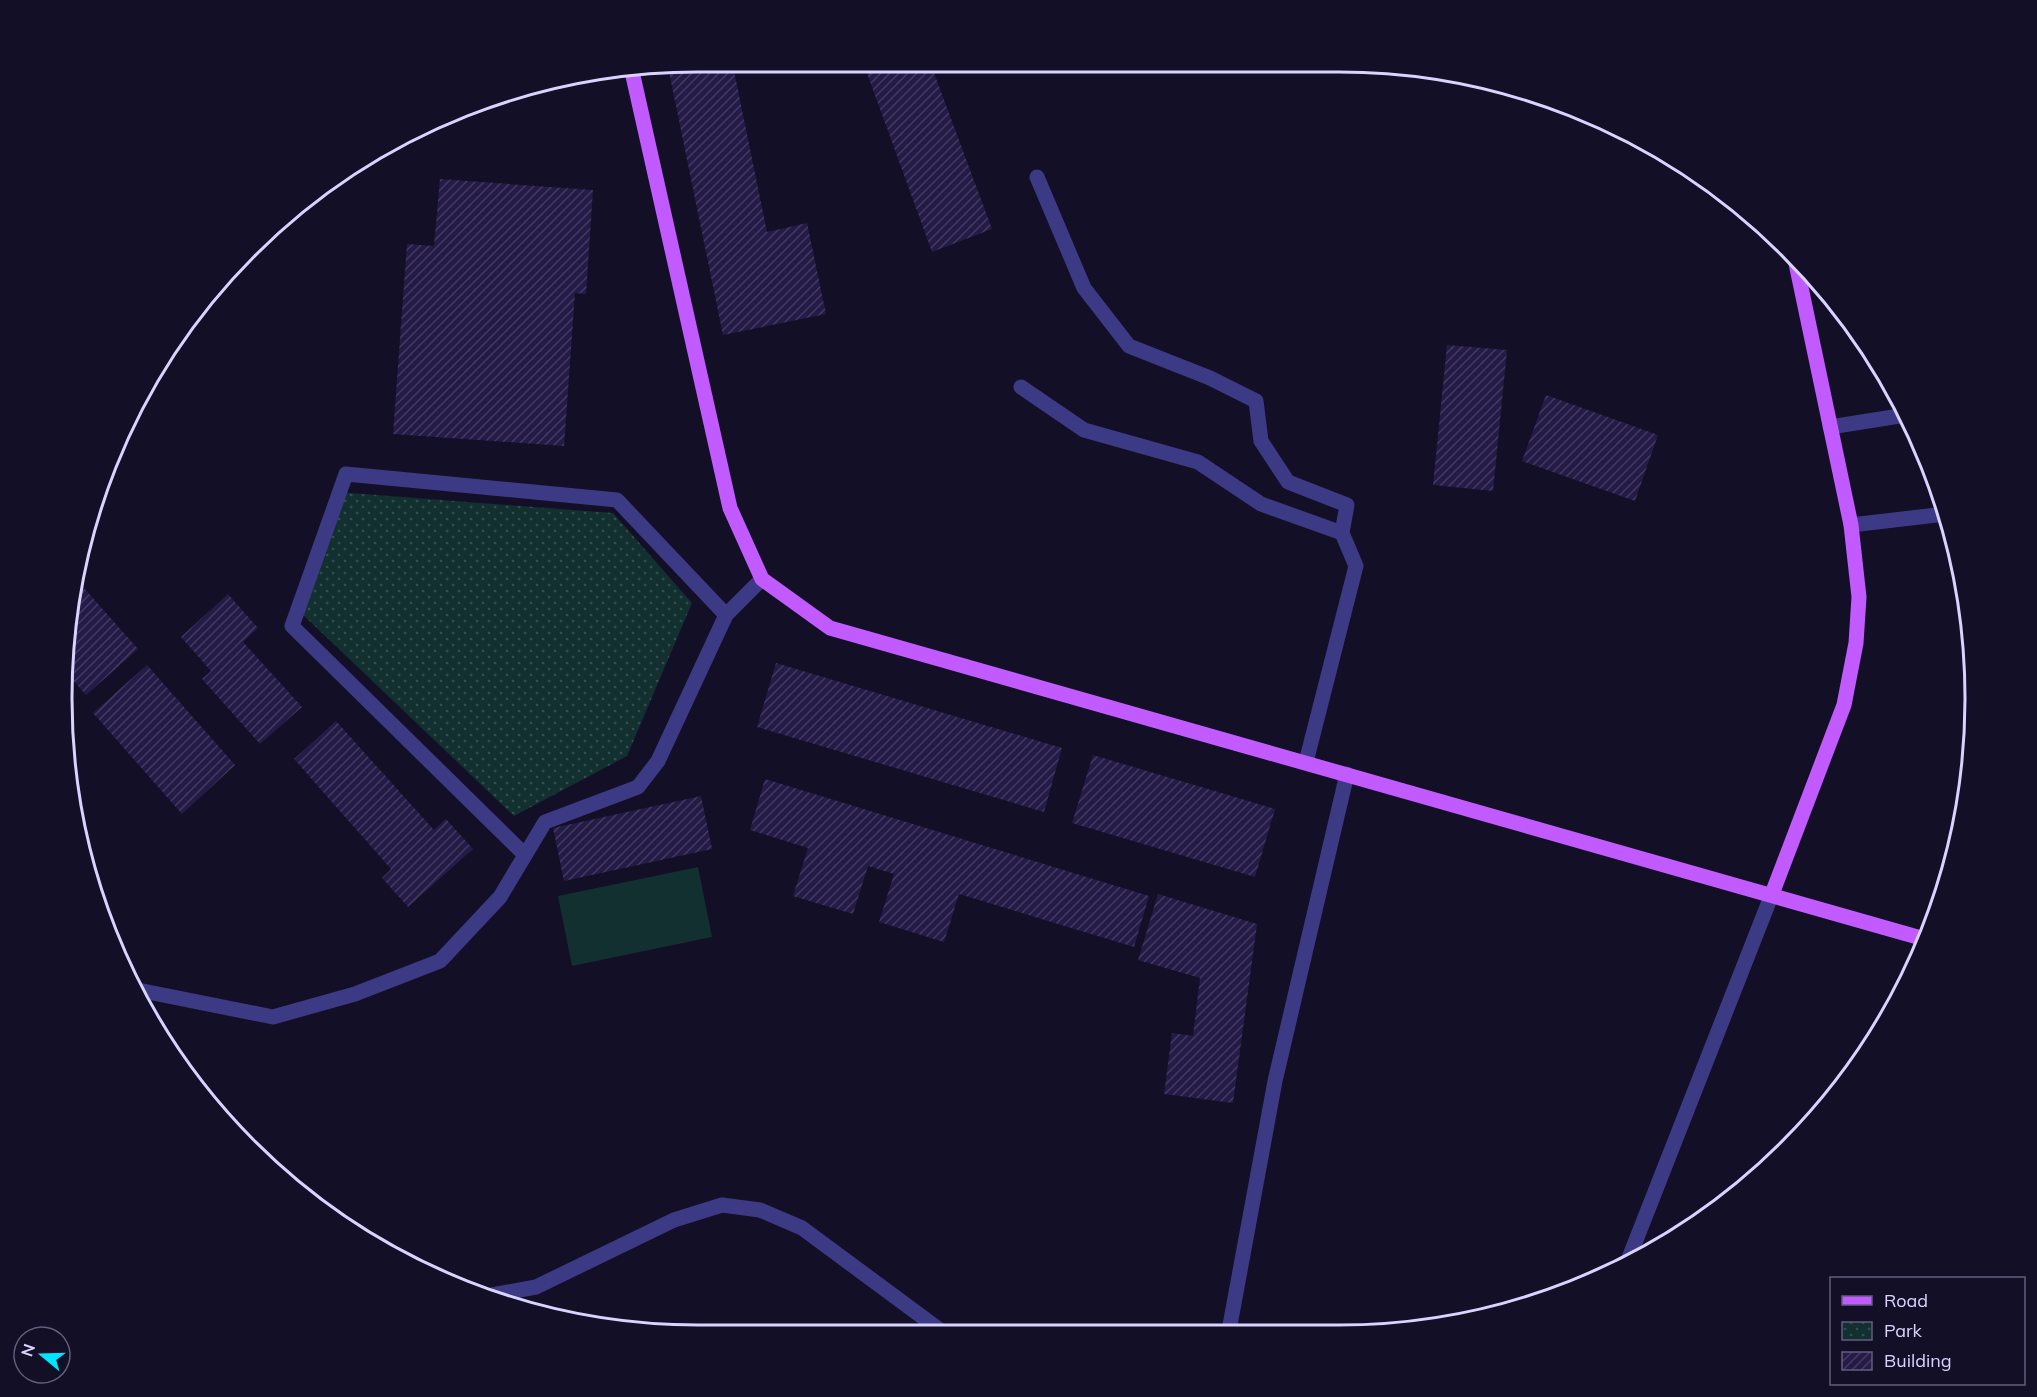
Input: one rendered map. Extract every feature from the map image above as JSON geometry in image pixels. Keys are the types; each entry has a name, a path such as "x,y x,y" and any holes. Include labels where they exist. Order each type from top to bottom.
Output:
{"main road":[{"path":"633,75 730,508 762,579 830,628 1917,937"},
{"path":"1772,894 1844,705 1856,643 1859,597 1851,525 1798,272"}],"street":[{"path":"1037,177 1084,288 1130,346 1210,378 1256,401 1261,441 1288,482 1347,505 1342,533 1356,566 1306,762"},
{"path":"1020,387 1084,430 1198,462 1261,504 1342,533"},
{"path":"1830,427 1898,416"},
{"path":"525,855 292,626 346,474 617,500 726,615"},
{"path":"1851,525 1938,515"},
{"path":"146,992 273,1017 355,994 440,961 500,897 545,822 638,787 658,761 726,615 762,579"},
{"path":"1230,1325 1275,1082 1347,774"},
{"path":"1631,1252 1772,894"},
{"path":"501,1293 536,1287 674,1220 722,1205 760,1210 802,1228 934,1325"}],"green space":[{"path":"338,492 613,513 692,603 627,756 514,816 301,613"},
{"path":"698,867 712,937 572,966 558,896"}],"building":[{"path":"734,72 767,232 807,223 826,314 723,335 669,73"},
{"path":"867,72 934,72 992,229 932,252"},
{"path":"440,179 593,190 586,294 575,293 564,446 393,434 407,244 434,246"},
{"path":"1447,345 1507,350 1493,491 1433,485"},
{"path":"1546,395 1658,435 1635,501 1522,461"},
{"path":"82,586 138,649 86,695 72,680 77,617"},
{"path":"228,594 258,628 243,642 302,707 260,744 202,679 211,671 181,637"},
{"path":"776,663 1062,748 1044,812 757,727"},
{"path":"147,665 235,765 182,814 93,713"},
{"path":"336,721 434,830 446,819 473,849 408,907 382,878 391,869 294,759"},
{"path":"1093,755 1275,809 1255,877 1072,823"},
{"path":"765,779 1149,896 1134,947 959,894 944,942 879,922 894,874 868,866 853,914 793,896 808,848 750,830"},
{"path":"701,796 712,849 564,881 553,828"},
{"path":"1158,894 1257,924 1233,1103 1164,1094 1172,1033 1193,1036 1200,978 1138,960"}]}
